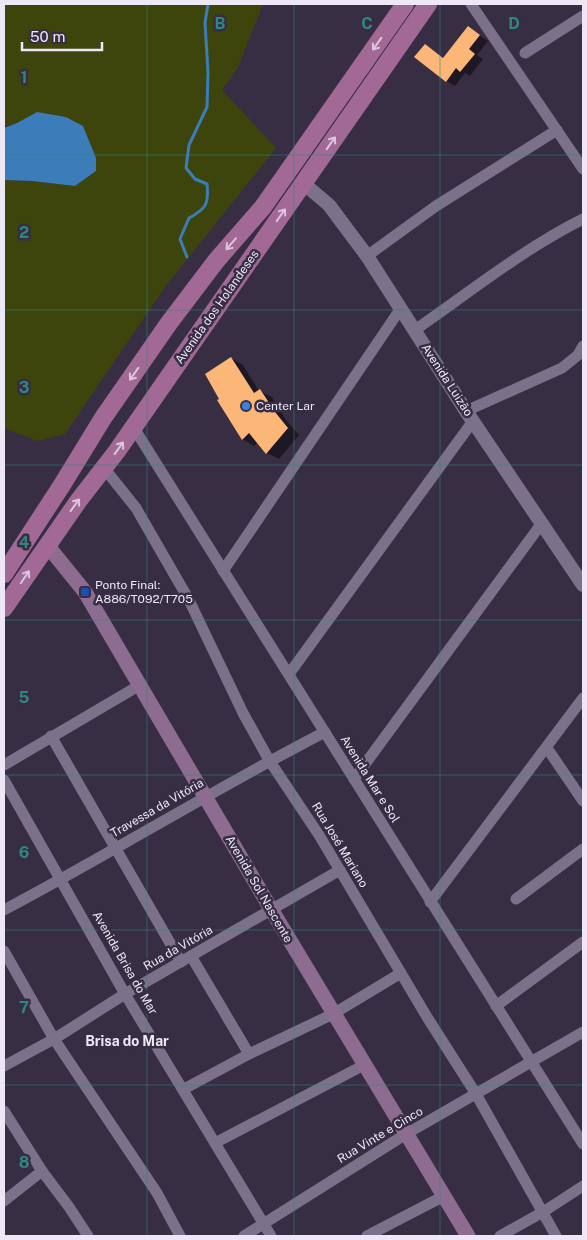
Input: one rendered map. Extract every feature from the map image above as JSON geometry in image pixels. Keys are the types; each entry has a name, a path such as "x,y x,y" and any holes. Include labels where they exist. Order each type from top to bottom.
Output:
{"main road":[{"name":"Avenida dos Holandeses","path":"4,574 62,486 103,418 168,323 216,261 263,207 405,4"},
{"name":"Avenida dos Holandeses","path":"4,608 79,500 134,428 428,4"},
{"name":"Avenida Sol Nascente","path":"47,545 85,592 333,1014 468,1236"}],"street":[{"path":"471,4 583,169"},
{"path":"525,53 583,16"},
{"path":"367,256 436,206 557,130"},
{"name":"Avenida Luizão","path":"303,182 329,205 367,256 470,416 583,585"},
{"path":"415,330 522,254 559,231 583,220"},
{"path":"223,571 401,308"},
{"path":"288,674 470,416 562,368 581,355"},
{"name":"Avenida Mar e Sol","path":"134,428 583,1144"},
{"name":"Rua José Mariano","path":"104,468 136,508 189,600 243,713 269,760 319,835 476,1094 556,1236"},
{"path":"354,779 542,524"},
{"path":"4,765 140,685"},
{"path":"430,902 583,698"},
{"name":"Travessa da Vitória","path":"4,910 62,880 269,760 325,732"},
{"path":"51,736 116,848 249,1054"},
{"path":"547,748 583,801"},
{"name":"Avenida Brisa do Mar","path":"4,780 126,994 271,1236"},
{"path":"516,899 583,849"},
{"name":"Rua da Vitória","path":"4,1066 54,1039 126,994 340,870"},
{"path":"496,1006 583,942"},
{"path":"4,951 54,1039 157,1193 180,1236"},
{"path":"184,1089 249,1054 333,1014 401,973"},
{"name":"Rua Vinte e Cinco","path":"244,1236 265,1225 406,1134 583,1032"},
{"path":"215,1143 364,1065"},
{"path":"4,1111 84,1235"},
{"path":"4,1202 42,1171"},
{"path":"500,1236 543,1212 583,1186"},
{"path":"367,1236 444,1196"}],"green space":[{"path":"4,4 263,4 237,69 222,90 276,148 165,287 65,434 37,441 4,428 4,180 75,186 96,171 83,126 37,112 17,123 4,127"}],"water":[{"path":"37,112 66,117 83,126 96,158 96,171 75,186 4,180 4,128"}],"building":[{"path":"468,26 480,35 469,49 475,54 460,72 456,68 446,82 414,57 425,44 443,58"},
{"name":"Center Lar","path":"231,357 254,393 260,389 288,428 266,454 249,433 242,440 217,400 219,399 205,374"}],"waterway":[{"path":"187,257 180,239 189,218 203,209 207,201 207,184 195,179 186,168 189,145 207,107 208,72 205,23 208,4"}],"place":[{"name":"Center Lar","path":"246,406"},
{"name":"Ponto Final: A886/T092/T705","path":"85,592"}],"district":[{"name":"Brisa do Mar","path":"127,1041"}]}
